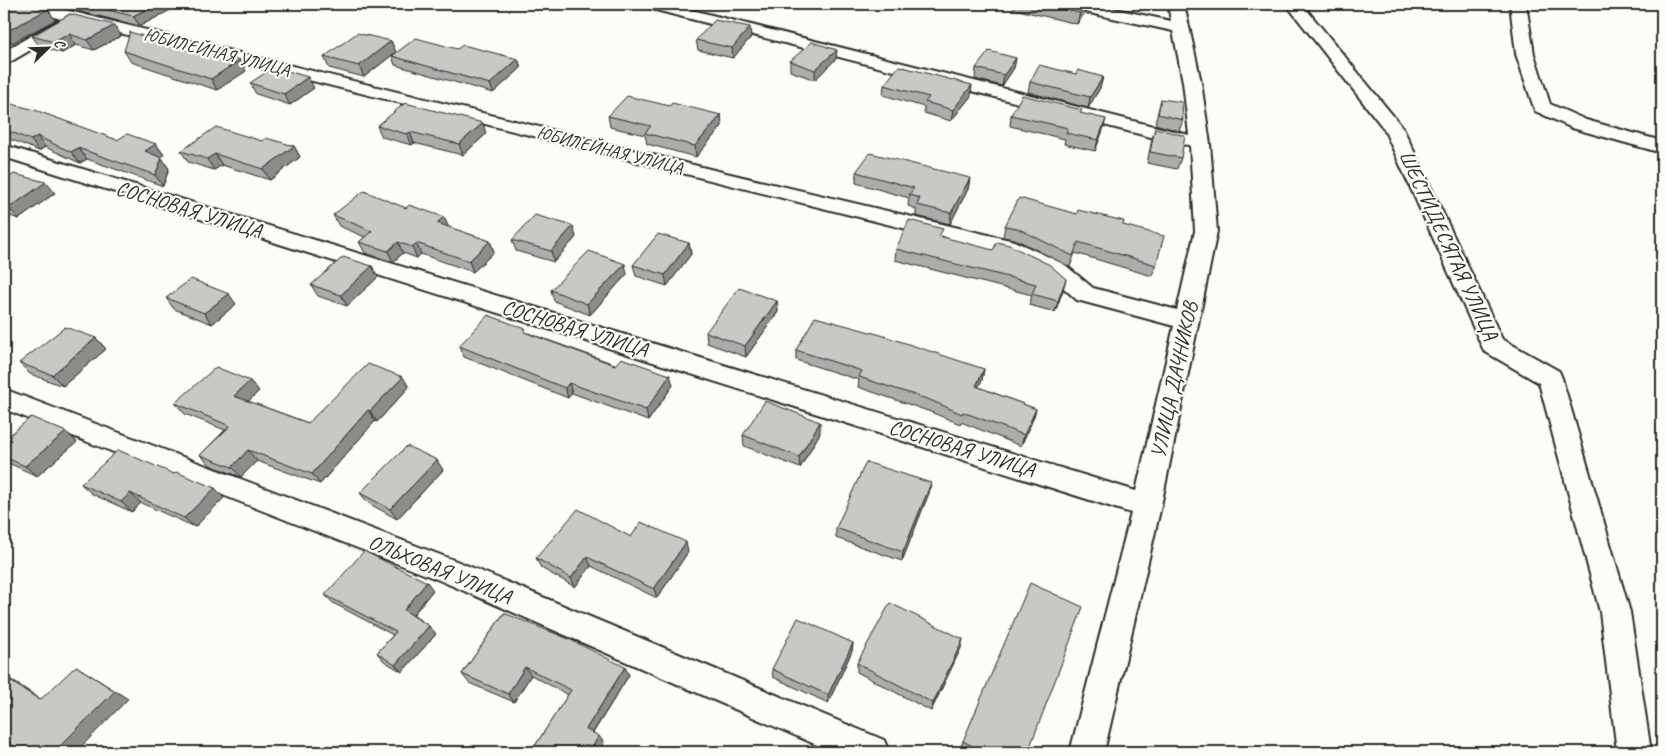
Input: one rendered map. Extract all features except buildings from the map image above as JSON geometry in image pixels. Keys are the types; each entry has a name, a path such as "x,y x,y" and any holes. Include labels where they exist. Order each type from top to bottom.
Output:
{"street":[{"name":"ЮБИЛЕЙНАЯ УЛИЦА","path":"22,4 726,179 1014,248 1056,269 1085,294 1186,322"},
{"path":"650,4 1200,144"},
{"path":"1071,4 1181,28"},
{"name":"УЛИЦА ДАЧНИКОВ","path":"1087,752 1147,506 1206,231 1200,144 1192,82 1176,4"},
{"name":"ШЕСТИДЕСЯТАЯ УЛИЦА","path":"1294,4 1393,128 1493,345 1550,378 1615,612 1634,752"},
{"path":"1518,4 1525,54 1542,107 1579,124 1662,147"},
{"path":"4,58 75,17"},
{"name":"СОСНОВАЯ УЛИЦА","path":"4,151 1147,506"},
{"name":"ОЛЬХОВАЯ УЛИЦА","path":"4,399 449,571 872,752"}]}
